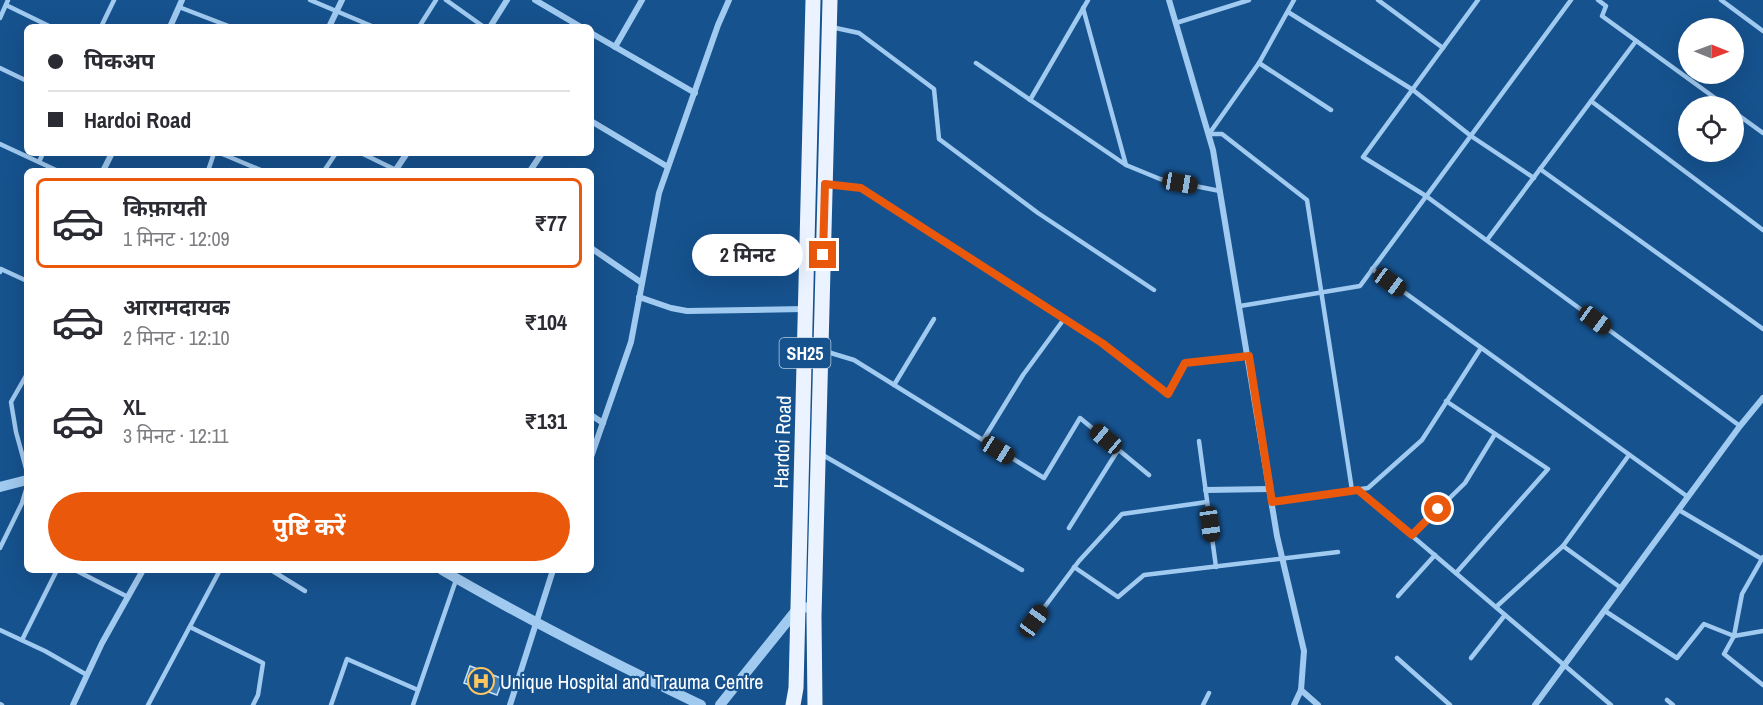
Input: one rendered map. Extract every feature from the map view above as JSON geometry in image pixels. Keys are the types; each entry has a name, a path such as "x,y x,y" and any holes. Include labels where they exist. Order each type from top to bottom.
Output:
{"main road":[{"name":"Hardoi Road","path":"813,0 806,309 813,349 818,452 815,705"},
{"name":"Hardoi Road","path":"793,705 796,688 798,608 825,184 830,0"}],"street":[{"path":"171,24 182,0"},
{"path":"330,24 342,0"},
{"path":"491,24 507,0"},
{"path":"535,0 576,24"},
{"path":"615,47 642,0"},
{"path":"594,448 631,342 659,193 729,0"},
{"path":"1169,0 1214,150 1269,489 1282,560 1304,651 1301,690 1294,705"},
{"path":"594,35 695,93"},
{"path":"594,123 668,167"},
{"path":"594,250 642,283"},
{"path":"639,297 687,311 806,309"},
{"path":"1535,705 1763,398"},
{"path":"594,418 603,423"},
{"path":"0,487 24,481"},
{"path":"1206,490 1269,489"},
{"path":"73,705 141,573"},
{"path":"447,573 536,622 701,705"},
{"path":"510,705 553,573"},
{"path":"720,705 798,608 815,608"},
{"path":"1301,690 1318,705"}],"lane":[{"path":"102,24 114,0"},
{"path":"310,0 367,24"},
{"path":"421,24 436,0"},
{"path":"446,0 480,24"},
{"path":"1030,100 1088,0"},
{"path":"1176,23 1249,0"},
{"path":"1209,134 1259,63 1294,0"},
{"path":"1378,0 1443,48"},
{"path":"1240,306 1360,286 1571,0"},
{"path":"1598,0 1606,6 1602,16 1712,96"},
{"path":"1721,0 1763,31"},
{"path":"1476,1 1363,158 1426,196 1740,426"},
{"path":"0,18 7,2 46,24"},
{"path":"179,7 223,24"},
{"path":"1083,8 1126,165"},
{"path":"1288,12 1413,90 1471,136 1534,178"},
{"path":"829,27 859,33 934,89 939,140 1038,213 1154,290"},
{"path":"1487,240 1636,41"},
{"path":"976,63 1126,165 1160,180 1220,191"},
{"path":"1259,63 1331,110"},
{"path":"0,68 24,80"},
{"path":"1591,101 1763,230"},
{"path":"1744,119 1763,133"},
{"path":"1209,134 1222,134 1307,200 1352,490"},
{"path":"0,144 24,155"},
{"path":"26,156 52,168"},
{"path":"39,162 42,156"},
{"path":"227,156 256,168"},
{"path":"367,156 391,168"},
{"path":"1540,169 1763,329"},
{"path":"825,184 861,188 1102,343 1168,394 1185,363 1249,356"},
{"path":"0,272 1,269 24,280"},
{"path":"1372,269 1688,497"},
{"path":"982,440 1023,375 1064,319"},
{"path":"894,385 934,320"},
{"path":"1272,502 1368,488 1422,440 1481,348"},
{"path":"813,349 854,360 1044,478 1080,418 1149,475"},
{"path":"24,379 11,402 24,461"},
{"path":"1446,401 1548,468 1456,573"},
{"path":"1412,535 1465,483 1495,434"},
{"path":"1199,441 1216,567"},
{"path":"1069,528 1118,450"},
{"path":"818,452 1022,570"},
{"path":"1496,607 1563,546 1629,455"},
{"path":"1358,490 1611,705"},
{"path":"0,548 24,496"},
{"path":"1034,621 1074,567 1122,513 1207,502"},
{"path":"1679,510 1762,558 1742,594 1734,636 1724,654 1763,685"},
{"path":"1563,546 1621,588"},
{"path":"1074,567 1118,597 1144,575 1338,552"},
{"path":"1398,596 1436,555"},
{"path":"22,640 56,573"},
{"path":"81,573 128,597"},
{"path":"148,705 218,573"},
{"path":"276,573 305,591"},
{"path":"413,705 457,579"},
{"path":"1605,610 1677,658 1704,624 1734,636 1763,631"},
{"path":"1472,658 1505,615"},
{"path":"190,627 263,663 258,694 253,705"},
{"path":"0,630 87,675"},
{"path":"331,705 347,658 418,690"},
{"path":"1397,658 1450,705"},
{"path":"1203,705 1209,693"},
{"path":"1667,700 1673,705"}],"building":[{"path":"470,666 503,679 497,695 464,683"}],"place":[{"name":"Unique Hospital and Trauma Centre","path":"481,681"}],"route":[{"path":"823,255 825,184 861,188 1102,343 1168,394 1185,363 1249,356 1272,502 1358,490 1412,535 1438,509"}]}
